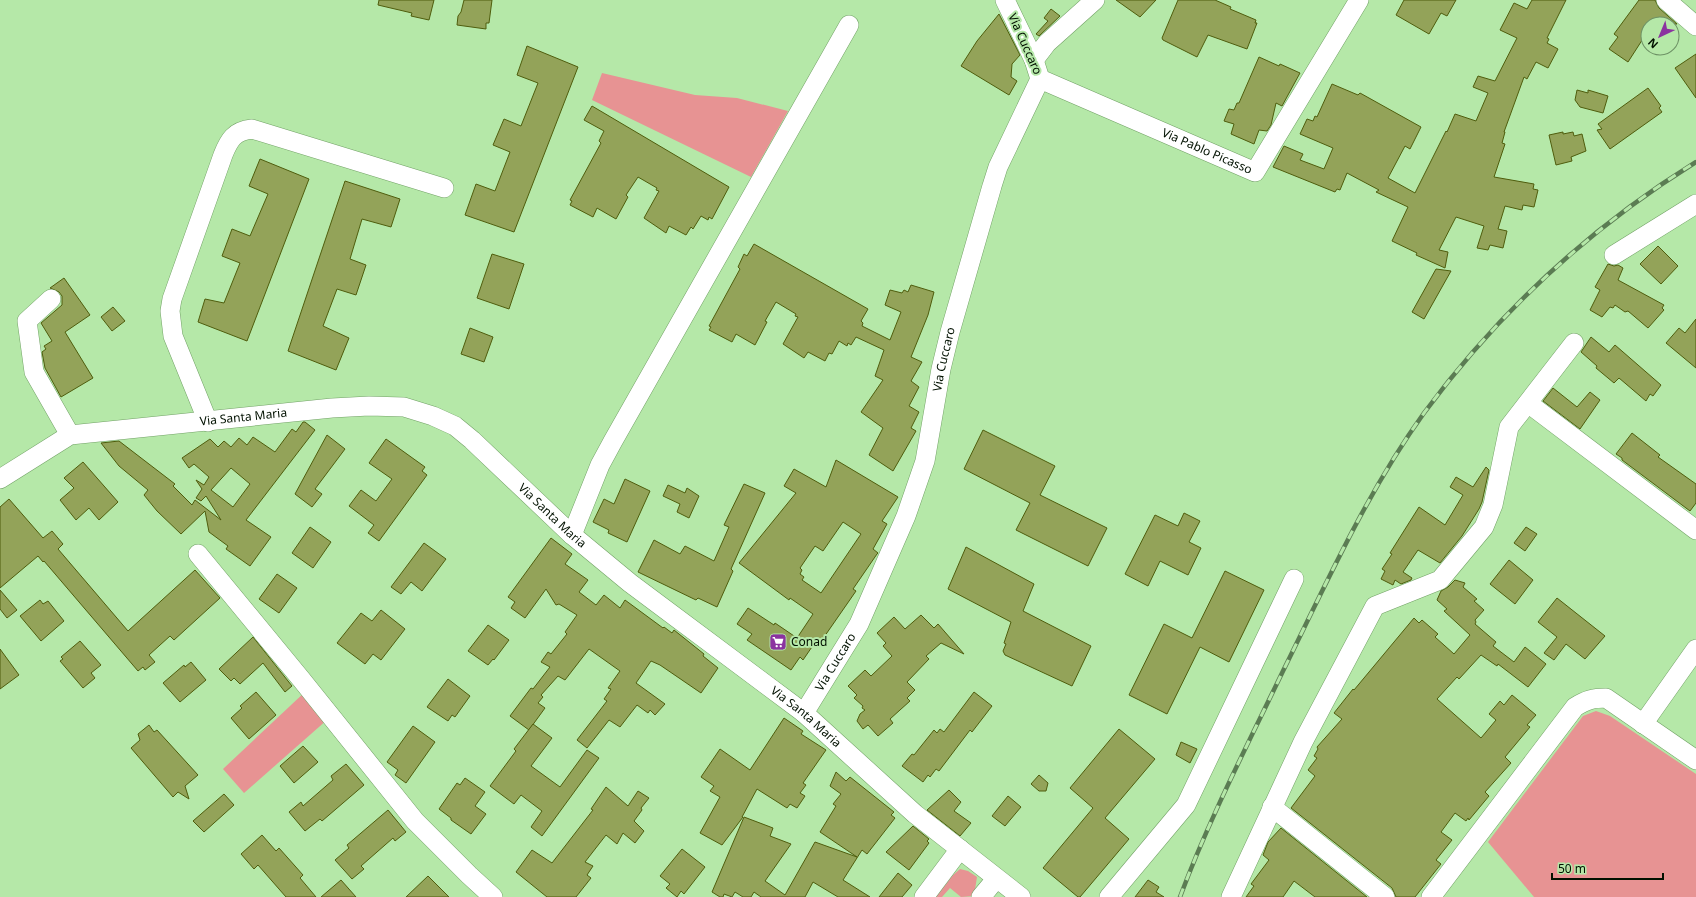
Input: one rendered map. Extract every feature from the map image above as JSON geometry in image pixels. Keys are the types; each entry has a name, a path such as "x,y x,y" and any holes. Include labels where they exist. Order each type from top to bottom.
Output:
{"street":[{"name":"Via Cuccaro","path":"804,713 859,624 906,516 925,461 941,369 948,340 992,186 998,167 1040,79 1034,60 1005,0"},
{"path":"1034,60 1047,43 1095,0"},
{"name":"Via Pablo Picasso","path":"1040,79 1255,172 1359,0"},
{"path":"1666,0 1696,26"},
{"path":"572,535 600,465 849,25"},
{"path":"208,422 173,336 170,311 172,299 223,155 227,145 235,134 242,130 252,129 444,188"},
{"path":"1614,255 1696,204"},
{"path":"51,299 27,320 34,372 70,435"},
{"path":"1231,897 1303,742 1375,606 1440,580 1484,527 1493,505 1509,427 1574,343"},
{"path":"1528,403 1696,530"},
{"name":"Via Santa Maria","path":"3,470 70,435 339,408 368,406 404,407 418,411 454,426 472,440 572,535 630,584 804,713 914,814 1021,897"},
{"path":"198,554 301,679 414,821 468,875 493,897"},
{"path":"1109,897 1186,805 1294,579"},
{"path":"1643,724 1696,650"},
{"path":"1431,897 1575,708 1585,700 1606,698 1696,760"},
{"path":"1272,807 1386,897"},
{"path":"924,897 960,849"},
{"path":"981,897 996,879"}],"shaded area":[{"path":"602,73 695,95 737,98 788,111 751,177 592,100"},
{"path":"306,691 328,719 244,793 223,769"},
{"path":"1596,711 1610,716 1696,774 1696,897 1534,897 1488,842 1583,716"},
{"path":"960,869 968,871 977,877 974,896 961,897 950,888 942,897 936,897 952,876"}],"building":[{"path":"379,0 434,0 429,20 411,16 412,13 378,5"},
{"path":"464,0 492,0 489,23 486,23 486,29 457,25 458,16 461,12"},
{"path":"1116,0 1156,0 1140,17"},
{"path":"1178,0 1215,0 1231,7 1230,9 1256,20 1255,23 1257,23 1247,49 1208,35 1197,57 1163,40 1162,38"},
{"path":"1404,0 1456,0 1447,16 1441,13 1429,34 1396,15"},
{"path":"1532,0 1566,0 1547,38 1549,39 1547,43 1558,49 1548,68 1536,62 1527,79 1524,77 1504,132 1502,143 1505,144 1494,177 1534,184 1533,189 1538,190 1534,207 1523,205 1522,210 1505,206 1498,229 1507,231 1503,248 1490,245 1488,250 1477,248 1484,226 1456,217 1439,250 1448,252 1445,268 1416,255 1417,253 1392,241 1408,207 1376,192 1379,190 1347,173 1340,190 1337,189 1335,192 1273,167 1284,146 1303,154 1300,160 1324,169 1333,148 1300,134 1307,119 1313,121 1315,116 1317,117 1332,84 1358,95 1360,93 1421,127 1410,149 1405,146 1388,178 1415,193 1455,114 1476,121 1488,93 1473,87 1478,76 1495,81 1517,38 1500,30 1514,3 1527,9"},
{"path":"1639,0 1655,0 1659,8 1668,16 1640,16 1640,43 1628,62 1609,49 1618,37 1614,34"},
{"path":"1051,9 1060,16 1039,36 1036,34 1048,21 1044,18"},
{"path":"999,14 1020,55 1012,64 1011,77 1017,81 1009,95 961,66 977,41"},
{"path":"527,46 578,67 514,232 465,215 476,184 495,191 510,152 493,145 504,119 521,126 538,83 517,75"},
{"path":"1696,54 1696,98 1675,68"},
{"path":"1259,57 1300,73 1282,106 1276,103 1271,125 1267,131 1259,130 1254,144 1231,134 1234,124 1224,121 1229,109 1234,110 1237,103 1239,103"},
{"path":"1648,88 1661,106 1659,108 1662,112 1610,149 1597,130 1602,129 1598,124"},
{"path":"1577,90 1588,93 1588,90 1608,96 1603,113 1580,107 1575,100"},
{"path":"592,106 729,187 712,219 709,217 708,220 701,216 693,229 691,227 686,235 669,226 666,233 644,218 659,191 656,190 657,188 638,177 626,195 628,197 616,219 597,208 593,217 570,205 572,201 570,200 601,143 599,141 604,131 584,120"},
{"path":"1563,132 1563,134 1573,132 1574,136 1582,134 1586,151 1571,157 1572,161 1556,165 1549,135"},
{"path":"260,159 309,179 247,341 198,322 205,299 224,303 240,263 222,256 232,229 250,236 268,194 249,186"},
{"path":"345,181 400,199 391,227 362,219 350,259 366,265 356,295 337,289 323,326 349,338 336,370 288,351"},
{"path":"754,244 868,309 861,321 863,323 862,326 890,340 901,312 885,305 890,290 902,293 904,290 908,292 911,285 934,292 928,315 911,357 922,362 911,381 919,387 909,406 919,412 911,428 916,431 893,471 869,455 883,428 861,412 883,380 875,376 884,350 856,337 851,345 848,343 847,346 839,341 832,354 829,353 825,361 808,352 804,358 783,344 798,317 795,316 796,314 776,302 765,321 767,322 755,345 736,334 732,342 709,330 711,327 709,326 740,269 738,267 744,254 747,256"},
{"path":"1658,246 1678,266 1661,284 1640,264"},
{"path":"492,254 524,264 509,309 477,298"},
{"path":"1608,264 1614,266 1618,265 1623,268 1618,280 1664,305 1662,308 1664,310 1648,328 1628,311 1625,312 1615,305 1613,308 1610,307 1602,317 1590,310 1600,290 1595,287"},
{"path":"1436,269 1451,271 1424,319 1412,312"},
{"path":"64,278 90,315 65,332 93,378 61,397 45,368 42,352 46,349 44,346 52,341 41,323 62,305 62,296 59,292 50,288"},
{"path":"113,307 125,321 112,331 101,317"},
{"path":"1696,319 1696,368 1666,343 1679,328 1685,333"},
{"path":"470,328 493,337 484,362 461,354"},
{"path":"1591,337 1609,352 1615,345 1661,385 1653,396 1650,394 1646,401 1619,378 1614,383 1596,368 1597,366 1581,352"},
{"path":"1553,388 1577,407 1590,392 1600,400 1580,429 1543,401"},
{"path":"303,422 315,430 246,520 271,537 250,566 226,549 228,546 209,532 205,511 181,534 157,511 144,495 148,490 119,466 101,443 119,441 175,484 173,486 192,505 195,500 221,520 206,496 201,501 196,498 202,489 196,480 204,485 209,477 194,464 189,468 182,458 210,439 218,447 224,441 231,447 239,438 247,445 253,437 275,452 292,429 296,432","holes":["231,468 250,484 233,507 211,490"]},
{"path":"983,430 1055,466 1040,495 1107,528 1088,566 1016,530 1030,503 964,469"},
{"path":"1632,433 1660,455 1658,457 1696,484 1696,503 1690,511 1616,454"},
{"path":"327,435 345,449 315,489 322,494 312,507 295,494"},
{"path":"386,439 425,467 422,471 427,475 379,541 368,533 374,525 349,506 361,490 376,501 392,479 369,463"},
{"path":"836,460 898,497 882,521 887,524 873,549 878,553 853,589 856,591 822,640 820,639 818,642 816,641 803,660 800,657 791,670 747,640 752,634 737,624 748,608 774,625 775,623 797,638 813,614 790,598 789,600 739,563 796,493 784,486 794,469 826,487","holes":["843,522 861,534 821,593 802,580 804,577 800,574 802,570 800,568 815,546 823,551"]},
{"path":"83,462 118,502 99,520 89,508 76,520 60,500 74,488 64,478"},
{"path":"1486,467 1489,470 1479,509 1462,536 1440,563 1418,550 1403,572 1412,578 1411,580 1401,584 1395,580 1393,585 1381,579 1385,571 1382,569 1392,554 1390,553 1419,507 1445,525 1463,495 1450,487 1456,477 1473,487"},
{"path":"625,479 650,491 627,542 608,533 609,530 593,522 604,499 614,504"},
{"path":"744,484 765,493 731,569 733,571 717,607 698,598 696,600 638,572 654,540 680,554 685,546 714,561 729,527 724,525"},
{"path":"668,485 685,493 687,488 699,496 689,518 677,512 680,504 663,496"},
{"path":"9,499 43,538 52,531 63,544 58,549 128,631 195,570 220,598 174,640 170,636 149,655 155,662 145,670 143,667 138,671 44,561 43,562 38,556 0,588 0,507"},
{"path":"1184,513 1200,521 1189,542 1201,548 1188,575 1160,561 1148,586 1125,574 1155,515 1178,526"},
{"path":"310,527 331,542 313,568 292,553"},
{"path":"1526,527 1537,534 1525,551 1514,543"},
{"path":"551,538 572,554 565,564 588,580 579,592 596,605 604,595 620,608 625,600 663,628 664,627 672,633 674,630 704,654 703,656 718,668 701,693 660,665 651,661 636,683 665,704 655,715 650,710 648,713 637,705 620,727 609,720 587,748 577,740 607,701 604,699 611,689 608,688 620,671 589,649 565,680 558,676 541,695 543,697 538,703 545,708 529,730 510,716 531,688 533,689 550,667 541,662 548,652 551,654 567,634 565,632 577,615 559,604 556,605 546,589 525,618 511,608 515,602 508,597"},
{"path":"424,543 446,559 422,591 411,582 401,594 391,587"},
{"path":"966,547 1034,584 1023,611 1091,646 1072,686 1005,655 1003,651 1006,644 1004,643 1011,622 948,589"},
{"path":"1509,560 1533,580 1515,604 1490,584"},
{"path":"1225,571 1264,590 1229,662 1200,647 1167,714 1129,695 1164,624 1192,638"},
{"path":"277,574 297,588 279,613 259,599"},
{"path":"1455,580 1465,583 1463,587 1477,599 1474,601 1484,610 1475,620 1475,624 1496,642 1493,646 1514,662 1525,647 1546,664 1528,687 1498,664 1497,666 1481,655 1459,679 1457,677 1437,699 1481,738 1496,720 1489,714 1500,701 1504,705 1512,695 1536,715 1527,725 1530,727 1505,757 1511,763 1485,792 1489,796 1469,820 1468,818 1466,821 1455,813 1441,832 1452,840 1436,860 1441,864 1415,897 1396,897 1392,888 1291,808 1315,776 1308,770 1317,758 1314,756 1318,749 1317,747 1342,719 1334,713 1414,618 1419,623 1422,620 1438,634 1435,637 1454,654 1470,635 1444,611 1447,609 1437,600 1441,591"},
{"path":"0,590 17,610 7,618 0,609"},
{"path":"1557,598 1605,636 1585,659 1566,644 1554,660 1544,653 1557,637 1538,622"},
{"path":"40,600 43,604 48,601 64,621 41,641 20,616"},
{"path":"381,610 405,629 381,660 373,654 365,664 337,643 361,613 372,621"},
{"path":"921,615 934,628 938,624 964,654 941,643 926,656 929,659 907,682 915,690 907,698 910,701 890,719 893,723 878,736 868,725 863,729 857,721 860,714 865,710 862,708 863,706 854,698 857,695 848,686 865,670 871,676 892,656 883,646 886,643 877,633 894,617 905,629"},
{"path":"488,625 509,640 494,660 493,659 488,665 468,651"},
{"path":"253,637 292,686 285,692 263,663 240,684 234,678 231,681 219,669"},
{"path":"80,641 101,665 91,673 95,678 83,688 60,661 63,659 61,657"},
{"path":"0,649 19,675 0,689"},
{"path":"191,662 206,680 180,702 163,683 184,665 185,667"},
{"path":"448,679 470,696 455,717 452,715 448,721 427,707"},
{"path":"256,692 276,715 249,739 231,718 242,708 240,706"},
{"path":"974,692 992,706 972,732 970,730 939,771 936,769 930,777 928,775 923,782 902,766 912,754 914,755 934,730 937,733 940,729 944,732"},
{"path":"784,718 803,731 801,734 826,750 803,783 806,785 800,793 805,796 797,808 790,804 787,808 757,789 743,817 722,845 700,833 720,797 710,791 714,786 701,777 720,749 750,770"},
{"path":"533,724 552,738 531,766 560,787 587,750 599,758 542,836 531,827 542,811 521,795 514,804 490,786 516,751 514,749"},
{"path":"149,725 154,732 157,730 198,775 185,786 189,799 178,792 173,797 131,748 140,740 138,734"},
{"path":"413,726 435,742 406,783 395,775 398,770 387,762"},
{"path":"1119,729 1155,759 1105,818 1129,839 1080,897 1078,897 1043,868 1093,808 1070,788"},
{"path":"1181,742 1197,749 1190,763 1176,755"},
{"path":"303,746 318,762 294,783 280,766"},
{"path":"346,764 364,785 322,821 320,819 305,831 289,812 301,802 303,806 333,780 331,776"},
{"path":"836,772 846,781 850,777 894,812 891,815 895,818 867,854 862,850 843,880 870,897 838,897 813,882 805,897 761,897 754,892 751,897 743,897 735,892 732,897 724,894 723,897 720,897 712,892 744,817 773,828 770,836 791,844 765,881 785,895 815,842 857,857 820,832 836,806 833,804 841,794 830,786"},
{"path":"1039,775 1048,783 1046,791 1039,791 1031,784"},
{"path":"465,778 485,792 475,806 486,814 471,834 451,820 451,818 439,809 457,783 460,785"},
{"path":"606,787 628,806 638,791 649,798 641,808 642,810 634,821 644,831 635,843 623,833 617,844 606,835 585,862 593,866 587,875 591,878 576,897 547,897 516,872 532,850 552,863 593,810 591,809"},
{"path":"949,790 961,802 954,811 971,823 960,836 927,810"},
{"path":"224,794 234,805 204,832 193,821"},
{"path":"1008,796 1021,807 1005,826 992,816"},
{"path":"388,810 406,832 395,841 393,838 361,866 364,869 352,879 335,860 349,848 347,845"},
{"path":"913,826 929,839 927,841 929,843 909,870 886,852"},
{"path":"1281,828 1367,897 1315,897 1294,881 1283,897 1246,897 1254,886 1251,884 1269,860 1263,855 1268,842"},
{"path":"262,835 276,851 279,848 303,875 300,878 316,897 286,897 258,865 254,869 241,854"},
{"path":"682,849 705,867 684,894 681,891 677,897 666,888 670,884 660,876"},
{"path":"898,873 912,885 902,897 879,897"},
{"path":"428,876 449,897 406,897"},
{"path":"341,880 356,897 321,897"},
{"path":"1148,880 1159,887 1156,892 1164,897 1135,897"}],"railway":[{"path":"1180,897 1203,839 1229,783 1331,572 1384,474 1424,413 1483,341 1548,274 1620,215 1657,187 1696,162"}],"place":[{"name":"Conad","path":"778,642"}]}
